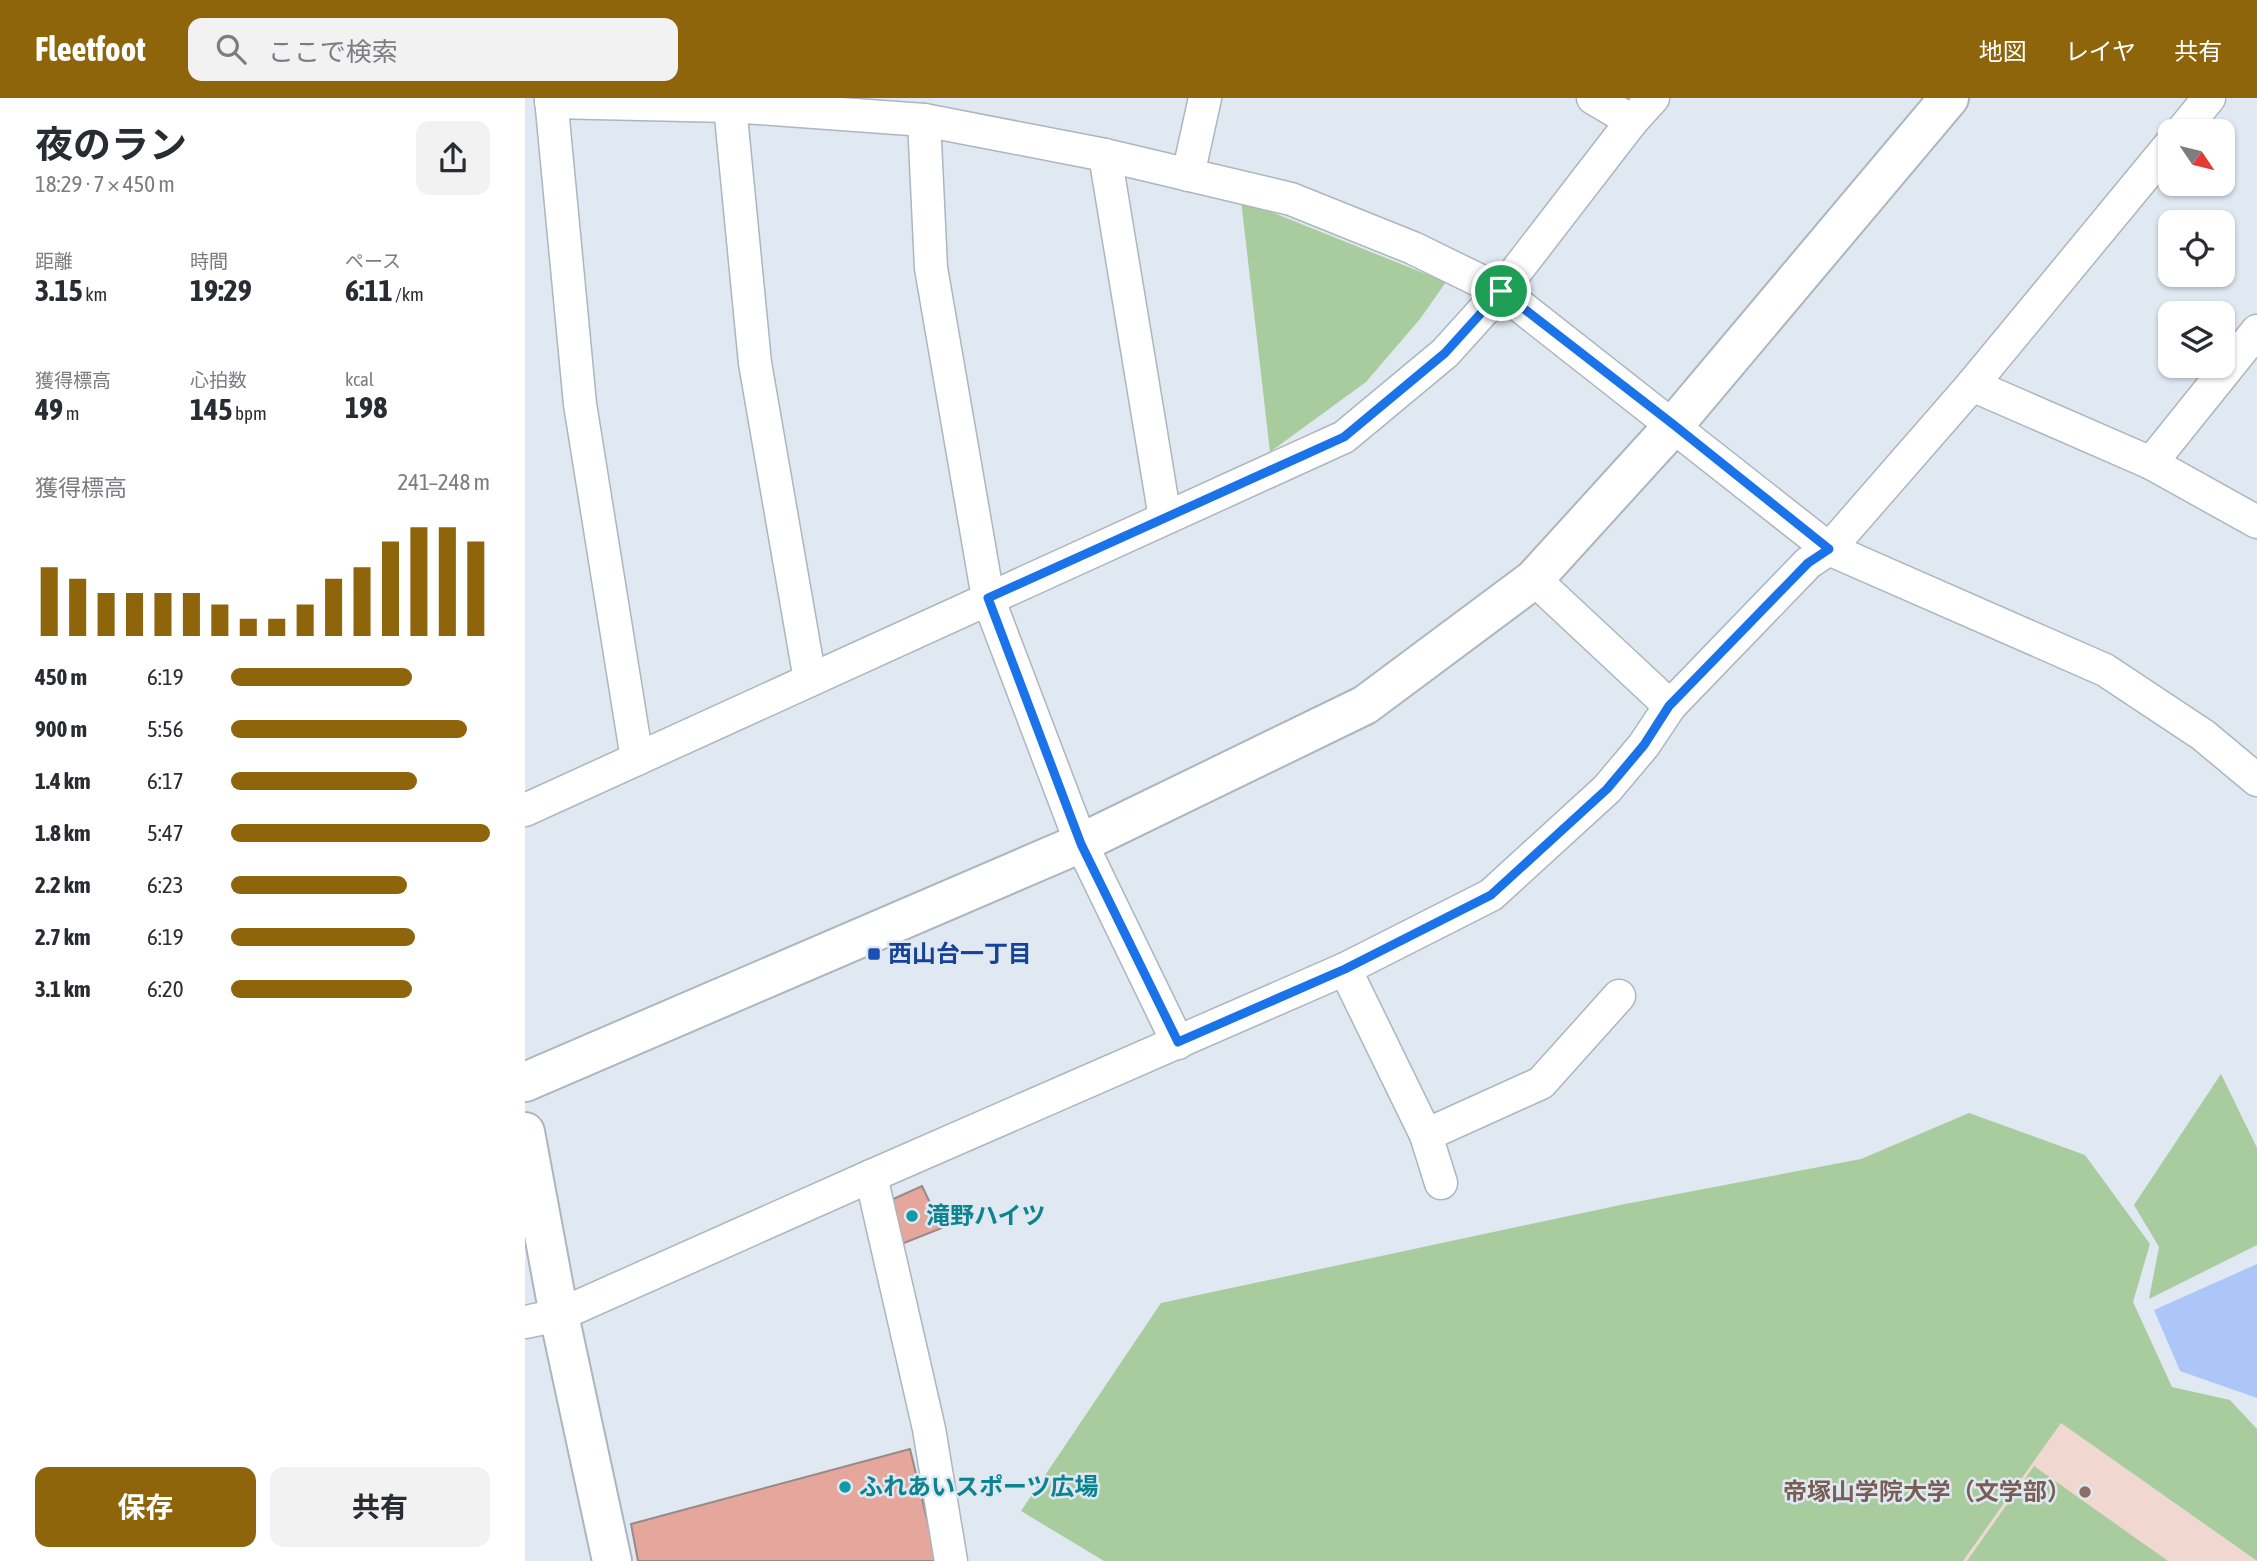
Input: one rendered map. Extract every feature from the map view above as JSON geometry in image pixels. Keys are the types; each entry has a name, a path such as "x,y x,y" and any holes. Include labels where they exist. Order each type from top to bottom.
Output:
{"street":[{"path":"1188,175 1205,98"},
{"path":"525,810 1344,437 1445,353 1501,291 1642,110 1593,98"},
{"path":"525,1082 1081,844 1365,705 1534,579 1674,425 1949,98"},
{"path":"2192,119 2209,98"},
{"path":"637,760 580,404 551,100 730,106 924,120 1105,155 1291,199 1413,248 1501,291 1829,549 2105,670 2203,735 2257,780"},
{"path":"730,106 755,363 810,680"},
{"path":"924,120 931,268 988,598 1081,844 1178,1042"},
{"path":"1105,155 1165,518"},
{"path":"542,1319 1345,969 1491,895 1607,789 1644,745 1669,706 1808,563 1829,549 1972,386 2158,160"},
{"path":"2151,463 2257,331"},
{"path":"1972,386 2151,463 2257,522"},
{"path":"1534,579 1669,706"},
{"path":"1345,969 1426,1135 1441,1183"},
{"path":"1426,1135 1541,1083 1619,996"},
{"path":"525,1132 542,1319 612,1561"},
{"path":"871,1175 929,1429 951,1561"}],"shaded area":[{"name":"帝塚山学院大学（文学部）","path":"2061,1423 2256,1561 1963,1561"}],"green space":[{"path":"1241,200 1446,282 1420,319 1366,382 1270,452"},
{"path":"2221,1074 2257,1148 2257,1245 2149,1299 2159,1247 2134,1205"},
{"path":"1969,1113 2085,1155 2150,1244 2133,1302 2172,1387 2230,1400 2257,1429 2257,1561 2061,1423 1963,1561 1104,1561 1021,1511 1161,1303 1625,1204 1861,1159"},
{"path":"2034,1466 2168,1561 1967,1561"}],"water":[{"path":"2257,1264 2257,1398 2180,1371 2154,1310"}],"building":[{"name":"滝野ハイツ","path":"922,1186 942,1228 899,1245 882,1204"},
{"name":"ふれあいスポーツ広場","path":"910,1449 937,1561 638,1561 631,1524"}],"place":[{"name":"西山台一丁目","path":"874,954"},
{"name":"滝野ハイツ","path":"912,1216"},
{"name":"ふれあいスポーツ広場","path":"845,1487"},
{"name":"帝塚山学院大学（文学部）","path":"2085,1492"}],"route":[{"path":"1501,291 1829,549 1808,563 1669,706 1644,745 1607,789 1491,895 1345,969 1178,1042 1081,844 988,598 1344,437 1445,353 1501,291"}]}
